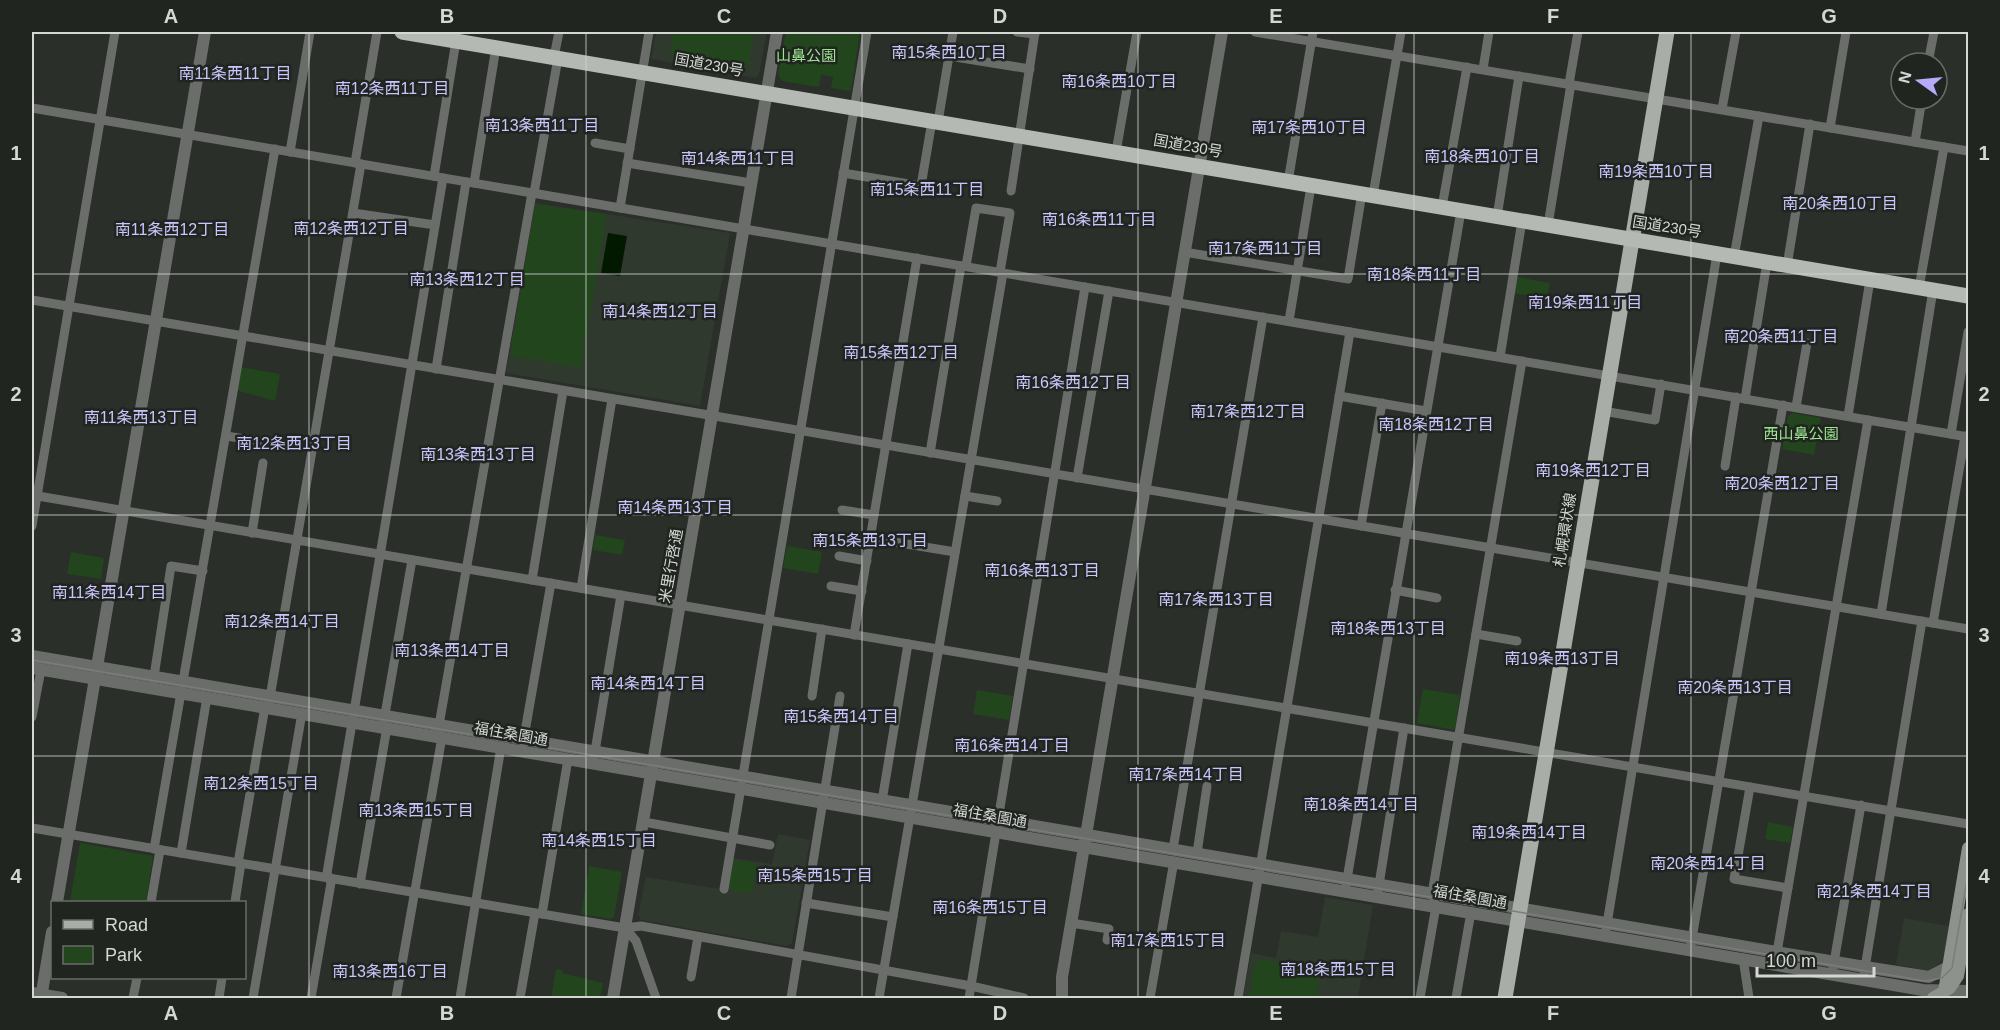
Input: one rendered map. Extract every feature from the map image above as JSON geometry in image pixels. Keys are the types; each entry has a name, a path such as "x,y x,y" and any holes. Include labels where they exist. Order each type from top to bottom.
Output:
{"highway":[{"name":"国道230号","path":"402,32 454,37 496,47 642,72 1968,296"}],"main road":[{"name":"札幌環状線","path":"1504,999 1667,32"},
{"path":"1941,996 1968,848"},
{"path":"1941,996 1953,986 1958,976 1968,914"}],"street":[{"path":"32,526 34,496 69,307 115,32"},
{"path":"57,901 205,32"},
{"path":"290,152 310,32"},
{"path":"235,901 352,213 377,32"},
{"path":"396,999 466,569 533,193 559,32"},
{"path":"620,208 649,32"},
{"name":"米里行啓通","path":"613,999 777,32"},
{"path":"724,889 867,32"},
{"path":"843,172 921,186 953,32"},
{"path":"1011,191 1035,33 1017,32"},
{"path":"1116,152 1137,32"},
{"path":"1062,999 1062,977 1222,32"},
{"path":"1255,32 1312,36 1397,55 1968,151"},
{"path":"1184,252 1348,279 1401,32"},
{"path":"1483,69 1489,32"},
{"path":"1548,225 1578,32"},
{"path":"1722,110 1736,32"},
{"path":"1830,128 1846,32"},
{"path":"1930,51 1934,32"},
{"path":"1288,182 1312,36"},
{"path":"311,999 331,883 327,873 435,225 454,37"},
{"path":"436,369 496,47"},
{"path":"949,56 1030,69"},
{"path":"1442,207 1467,67"},
{"path":"1497,216 1519,76"},
{"path":"32,108 1966,436 1933,623"},
{"path":"1915,142 1920,111"},
{"path":"1734,257 1759,116"},
{"path":"1787,266 1810,124"},
{"path":"595,143 630,149"},
{"path":"1881,614 1911,427 1944,147"},
{"path":"151,901 182,687 275,149"},
{"path":"627,163 751,183"},
{"path":"1289,321 1311,186"},
{"path":"879,999 971,460 1010,213 976,207 963,266 930,453"},
{"path":"1346,885 1461,211"},
{"path":"352,213 435,225"},
{"path":"1500,357 1522,221"},
{"path":"1606,929 1666,578 1717,254"},
{"path":"854,635 917,258"},
{"path":"1725,466 1741,398 1767,262"},
{"path":"1848,416 1870,280"},
{"path":"969,999 1085,287"},
{"path":"1077,478 1109,291"},
{"path":"32,300 1968,629"},
{"path":"1150,999 1263,317"},
{"path":"1238,999 1350,332"},
{"path":"1951,434 1968,332"},
{"path":"1796,407 1807,343"},
{"path":"1420,999 1459,737 1522,361"},
{"path":"1603,411 1655,420 1661,384"},
{"path":"532,580 563,391"},
{"path":"1339,396 1426,411"},
{"path":"581,588 612,399"},
{"path":"1360,526 1382,403"},
{"path":"1691,944 1783,405"},
{"path":"1776,958 1868,420"},
{"path":"226,436 259,441"},
{"path":"252,532 263,463"},
{"path":"34,496 1968,824"},
{"path":"965,496 997,501"},
{"path":"842,510 874,515"},
{"path":"870,538 955,552"},
{"path":"839,556 867,561"},
{"path":"360,884 412,560"},
{"path":"153,683 171,566 203,571"},
{"path":"523,745 551,583"},
{"path":"831,586 862,591"},
{"path":"1395,590 1437,597"},
{"path":"594,757 621,595"},
{"path":"1864,973 1922,621"},
{"path":"812,696 822,629"},
{"path":"1476,634 1517,641"},
{"path":"882,801 908,644"},
{"name":"福住桑園通","path":"32,656 96,673 182,687 302,713 354,716"},
{"path":"32,717 36,669"},
{"name":"福住桑園通","path":"36,669 96,673"},
{"name":"福住桑園通","path":"182,687 207,697 354,716 385,724 523,745 1833,968 1864,973 1929,977"},
{"path":"790,999 840,696"},
{"path":"181,853 207,697"},
{"path":"253,999 302,713"},
{"path":"1378,891 1404,728"},
{"name":"福住桑園通","path":"439,733 501,747 523,745 568,759 594,757"},
{"path":"460,999 501,747"},
{"path":"520,999 568,759"},
{"path":"1197,853 1207,786"},
{"path":"1750,787 1734,879 1788,888"},
{"name":"福住桑園通","path":"824,796 882,801 911,811"},
{"path":"1833,968 1861,805"},
{"path":"644,822 770,845"},
{"path":"32,828 538,914 625,928 641,926 971,986 1024,999"},
{"name":"福住桑園通","path":"1173,855 1197,853 1259,870"},
{"name":"福住桑園通","path":"1434,900 1471,912 1518,915"},
{"path":"806,903 893,917"},
{"path":"1456,999 1471,912"},
{"path":"1071,923 1109,929 1107,940"},
{"path":"625,928 636,941 656,999"},
{"path":"51,937 38,996 62,999"},
{"path":"691,977 698,937"},
{"name":"福住桑園通","path":"1691,944 1743,958 1776,958"},
{"path":"1743,958 1749,999"},
{"path":"1941,996 1941,985 1929,977 1948,967"},
{"name":"福住桑園通","path":"1864,973 1941,996 1968,991"},
{"path":"133,999 137,979"},
{"path":"219,999 222,979"}],"shaded area":[{"path":"656,32 767,32 759,74 756,78 651,59"},
{"path":"535,203 730,233 700,406 506,373"},
{"path":"608,233 627,236 620,276 601,273"},
{"path":"778,834 810,840 792,943 787,946 641,920 638,915 646,877 726,890 733,858 772,864"},
{"path":"1325,897 1373,905 1358,998 1243,998 1251,953 1276,958 1281,931 1318,937"},
{"path":"1904,918 1949,926 1944,960 1930,971 1896,965"}],"green space":[{"path":"673,32 754,32 748,67 670,55"},
{"name":"山鼻公園","path":"786,32 860,32 851,91 831,88 833,77 821,75 819,87 782,81 778,74"},
{"path":"535,204 607,214 581,368 510,356"},
{"path":"1517,277 1550,283 1547,299 1514,293"},
{"path":"240,367 280,374 275,401 236,390"},
{"name":"西山鼻公園","path":"1792,413 1821,418 1814,455 1782,449 1788,416"},
{"path":"595,535 625,540 622,555 593,550"},
{"path":"787,546 822,552 818,574 783,568"},
{"path":"71,552 104,558 101,579 67,574"},
{"path":"1423,689 1460,695 1455,730 1417,723"},
{"path":"977,690 1013,696 1009,720 973,714"},
{"path":"1768,822 1793,827 1790,843 1765,839"},
{"path":"80,843 153,856 146,901 70,901"},
{"path":"734,860 757,863 752,893 728,890"},
{"path":"589,866 622,872 614,917 611,919 581,914"},
{"path":"1262,959 1321,970 1316,998 1249,998 1255,964"},
{"path":"556,969 562,970 562,973 603,983 600,998 551,998"}],"tram line":[{"path":"32,660 1925,981 1942,978 1952,968 1968,874"}],"district":[{"name":"南15条西10丁目","path":"949,52"},
{"name":"南11条西11丁目","path":"235,73"},
{"name":"南16条西10丁目","path":"1119,81"},
{"name":"南12条西11丁目","path":"392,88"},
{"name":"南13条西11丁目","path":"542,125"},
{"name":"南17条西10丁目","path":"1309,127"},
{"name":"南18条西10丁目","path":"1482,156"},
{"name":"南14条西11丁目","path":"738,158"},
{"name":"南19条西10丁目","path":"1656,171"},
{"name":"南15条西11丁目","path":"927,189"},
{"name":"南20条西10丁目","path":"1840,203"},
{"name":"南16条西11丁目","path":"1099,219"},
{"name":"南12条西12丁目","path":"351,228"},
{"name":"南11条西12丁目","path":"172,229"},
{"name":"南17条西11丁目","path":"1265,248"},
{"name":"南18条西11丁目","path":"1424,274"},
{"name":"南13条西12丁目","path":"467,279"},
{"name":"南19条西11丁目","path":"1585,302"},
{"name":"南14条西12丁目","path":"660,311"},
{"name":"南20条西11丁目","path":"1781,336"},
{"name":"南15条西12丁目","path":"901,352"},
{"name":"南16条西12丁目","path":"1073,382"},
{"name":"南17条西12丁目","path":"1248,411"},
{"name":"南11条西13丁目","path":"141,417"},
{"name":"南18条西12丁目","path":"1436,424"},
{"name":"南12条西13丁目","path":"294,443"},
{"name":"南13条西13丁目","path":"478,454"},
{"name":"南19条西12丁目","path":"1593,470"},
{"name":"南20条西12丁目","path":"1782,483"},
{"name":"南14条西13丁目","path":"675,507"},
{"name":"南15条西13丁目","path":"870,540"},
{"name":"南16条西13丁目","path":"1042,570"},
{"name":"南11条西14丁目","path":"109,592"},
{"name":"南17条西13丁目","path":"1216,599"},
{"name":"南12条西14丁目","path":"282,621"},
{"name":"南18条西13丁目","path":"1388,628"},
{"name":"南13条西14丁目","path":"452,650"},
{"name":"南19条西13丁目","path":"1562,658"},
{"name":"南14条西14丁目","path":"648,683"},
{"name":"南20条西13丁目","path":"1735,687"},
{"name":"南15条西14丁目","path":"841,716"},
{"name":"南16条西14丁目","path":"1012,745"},
{"name":"南17条西14丁目","path":"1186,774"},
{"name":"南12条西15丁目","path":"261,783"},
{"name":"南18条西14丁目","path":"1361,804"},
{"name":"南13条西15丁目","path":"416,810"},
{"name":"南19条西14丁目","path":"1529,832"},
{"name":"南14条西15丁目","path":"599,840"},
{"name":"南20条西14丁目","path":"1708,863"},
{"name":"南15条西15丁目","path":"815,875"},
{"name":"南21条西14丁目","path":"1874,891"},
{"name":"南16条西15丁目","path":"990,907"},
{"name":"南17条西15丁目","path":"1168,940"},
{"name":"南18条西15丁目","path":"1338,969"},
{"name":"南13条西16丁目","path":"390,971"}]}
